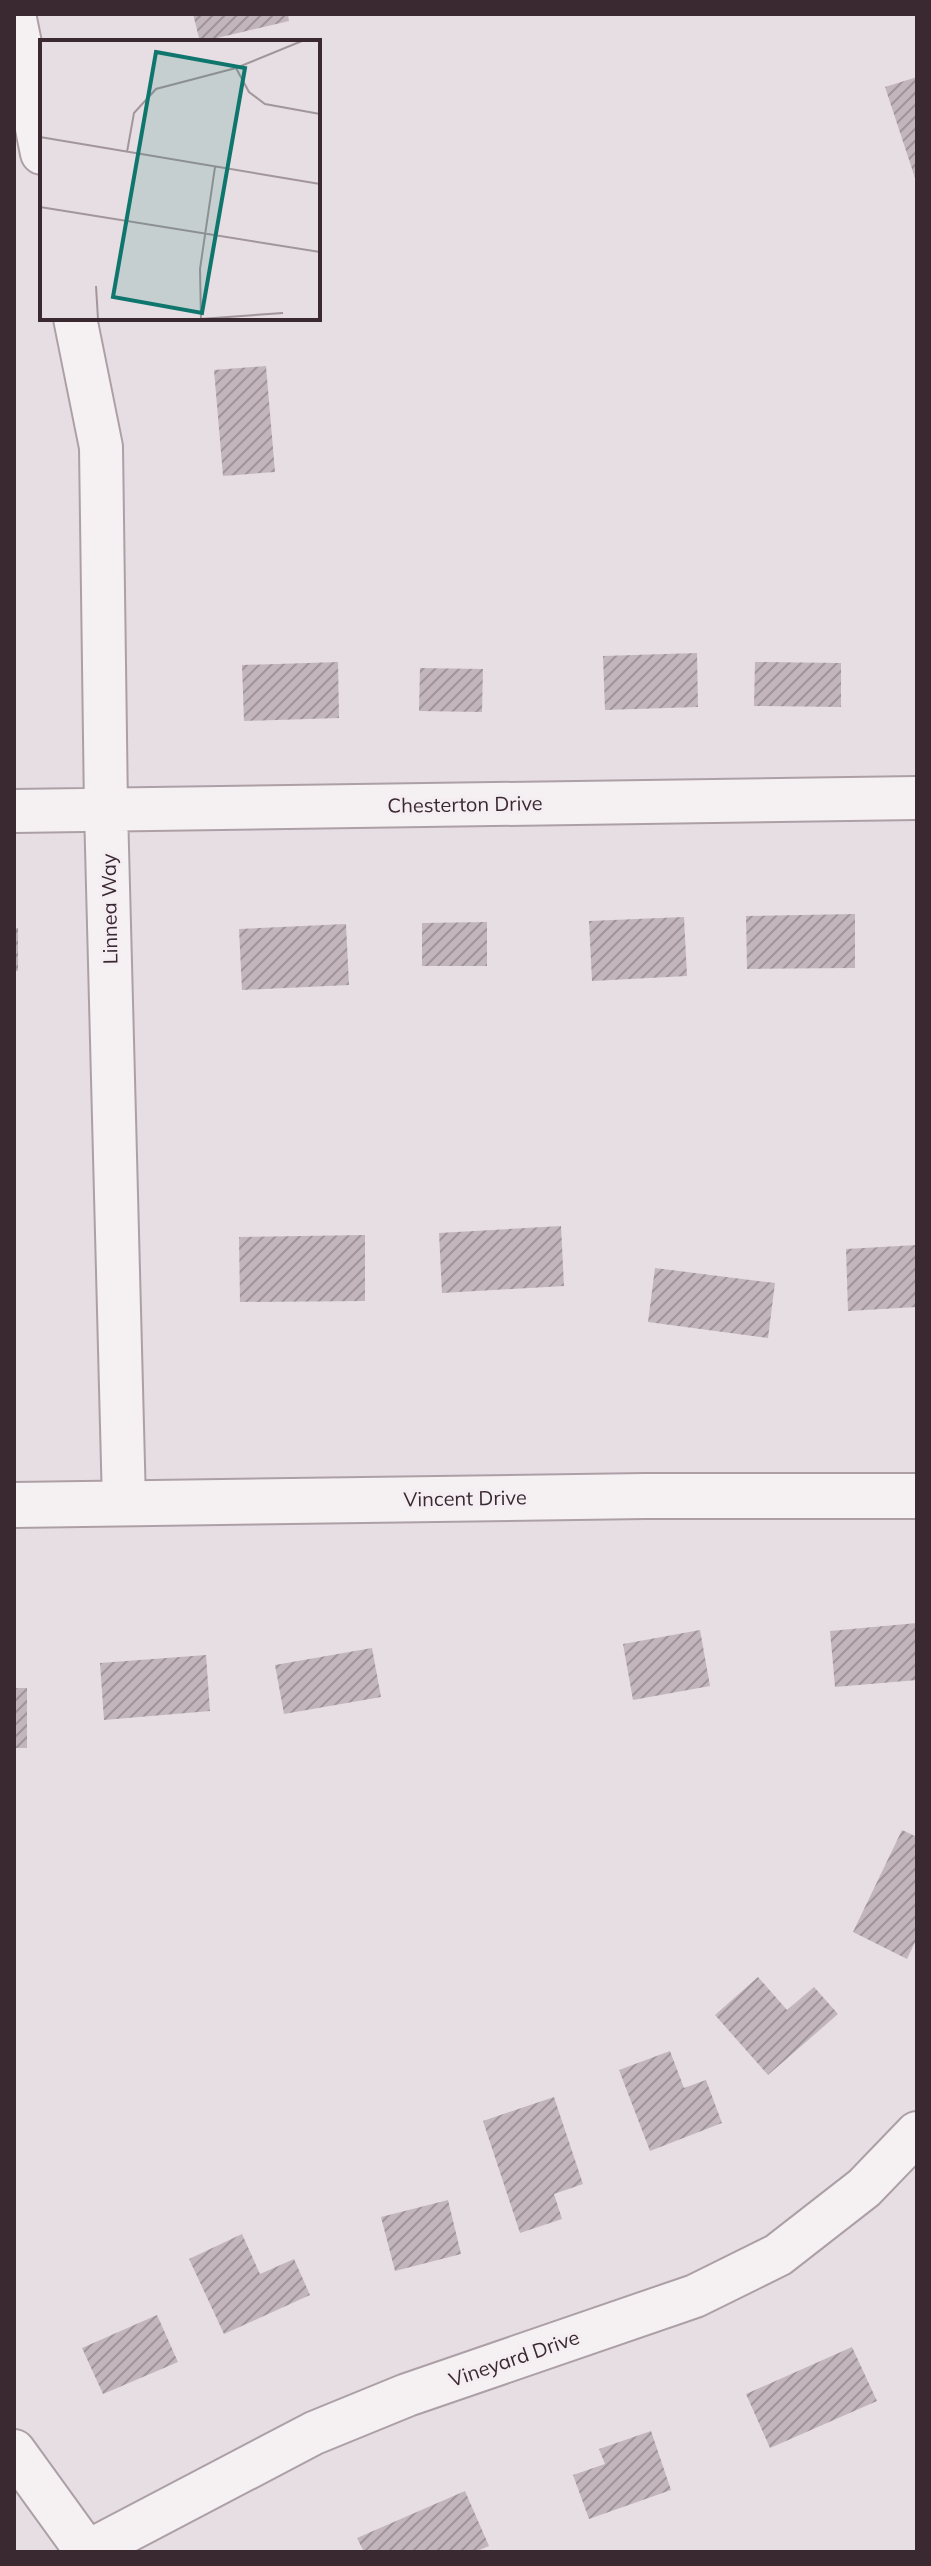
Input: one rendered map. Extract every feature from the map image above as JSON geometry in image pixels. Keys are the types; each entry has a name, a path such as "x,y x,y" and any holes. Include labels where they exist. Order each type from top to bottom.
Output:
{"street":[{"path":"14,14 40,143"},
{"name":"Linnea Way","path":"75,320 101,447 106,809 124,1503"},
{"name":"Chesterton Drive","path":"14,811 917,798"},
{"name":"Vincent Drive","path":"14,1505 645,1496 917,1496"},
{"name":"Vineyard Drive","path":"87,2552 314,2433 407,2395 695,2296 778,2255 864,2188 917,2133"},
{"path":"14,2451 87,2552"}],"building":[{"path":"193,14 288,14 289,21 200,40"},
{"path":"917,77 917,181 916,181 885,87"},
{"path":"266,366 275,472 223,476 214,370"},
{"path":"697,653 698,707 605,710 603,656"},
{"path":"338,662 339,718 244,721 242,665"},
{"path":"755,662 841,663 841,707 754,706"},
{"path":"420,668 483,669 482,712 419,711"},
{"path":"855,914 855,968 747,969 746,916"},
{"path":"684,917 687,976 592,981 589,921"},
{"path":"487,922 487,966 422,966 422,923"},
{"path":"346,924 349,985 242,990 239,929"},
{"path":"14,928 18,928 18,971 14,971"},
{"path":"561,1226 564,1286 442,1293 439,1233"},
{"path":"365,1235 365,1301 240,1302 239,1237"},
{"path":"917,1245 917,1307 848,1311 846,1249"},
{"path":"655,1268 775,1283 768,1338 648,1322"},
{"path":"917,1623 917,1680 835,1687 830,1631"},
{"path":"700,1630 710,1686 633,1700 623,1644"},
{"path":"372,1648 381,1697 284,1714 275,1665"},
{"path":"206,1655 210,1711 104,1720 100,1663"},
{"path":"14,1688 27,1688 27,1748 14,1748"},
{"path":"902,1830 917,1837 917,1938 907,1959 853,1932"},
{"path":"758,1977 787,2010 814,1987 838,2014 768,2075 715,2015"},
{"path":"670,2051 684,2088 706,2080 722,2123 650,2151 619,2070"},
{"path":"554,2097 583,2184 554,2194 562,2219 520,2233 483,2121"},
{"path":"448,2200 461,2254 395,2271 381,2217"},
{"path":"242,2234 260,2274 294,2259 310,2295 224,2334 189,2259"},
{"path":"157,2315 178,2362 103,2394 82,2348"},
{"path":"852,2347 877,2401 770,2448 746,2394"},
{"path":"651,2431 671,2490 589,2519 573,2475 605,2464 599,2449"},
{"path":"465,2491 489,2546 475,2552 364,2552 357,2538"}]}
